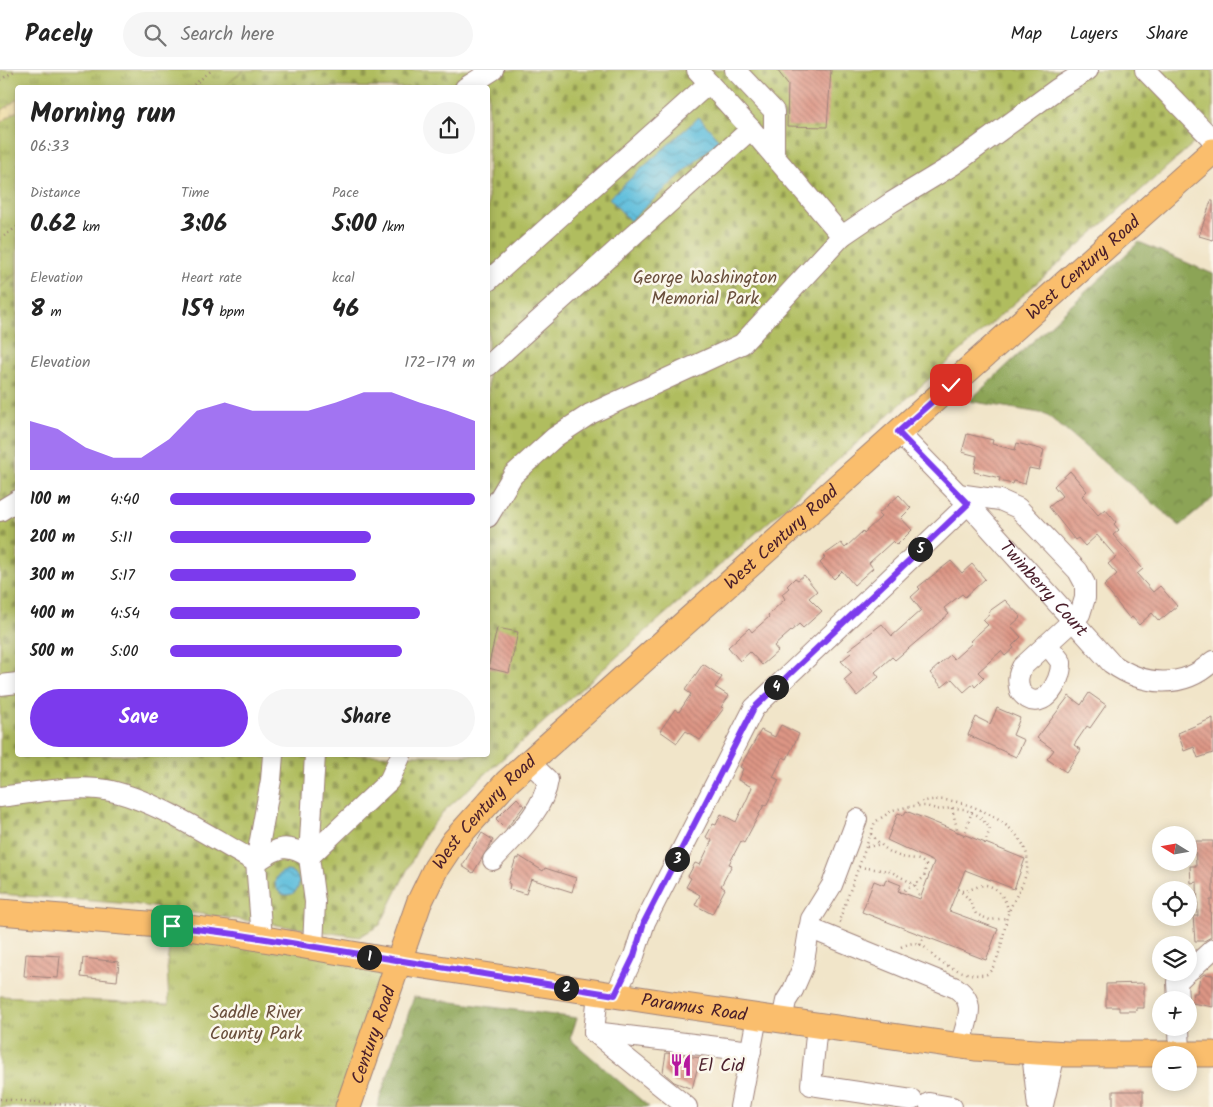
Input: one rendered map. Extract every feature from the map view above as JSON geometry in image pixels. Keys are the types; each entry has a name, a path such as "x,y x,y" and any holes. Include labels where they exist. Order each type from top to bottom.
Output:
{"main road":[{"name":"West Century Road","path":"400,962 419,903 436,868 454,841 479,810 529,762 1213,151"},
{"name":"Paramus Road","path":"0,912 172,926 606,994 961,1046 1043,1053 1152,1054"},
{"name":"Century Road","path":"348,1107 400,962"},
{"name":"Paramus Road","path":"1197,1054 1213,1054"}],"street":[{"path":"470,85 493,70"},
{"path":"735,70 774,112 774,156"},
{"path":"490,514 513,475 555,437 590,414 742,344 842,236 892,202 953,165 1057,89 1088,70"},
{"path":"1145,70 1213,140"},
{"path":"490,280 703,77 751,129 842,236"},
{"path":"490,364 751,129"},
{"name":"Twinberry Court","path":"898,432 963,499 1111,663 1138,679 1170,682 1186,678 1202,670 1213,661"},
{"path":"594,1032 606,994 634,956 644,922 754,708 963,499 1000,500 1018,508 1078,571 1085,584 1085,598 1080,614 1047,644"},
{"path":"0,511 15,502"},
{"path":"0,685 15,683"},
{"path":"262,939 256,862 271,780 273,757"},
{"path":"313,947 315,902 309,856 315,757"},
{"path":"309,856 389,781 400,757"},
{"path":"493,860 524,827 547,790 548,780 529,762"},
{"path":"0,797 72,788 101,789 133,797 256,862"},
{"path":"782,1020 786,1001 794,990 803,967 808,928 814,912 832,885 857,819"},
{"path":"256,862 276,849 294,848 309,856"},
{"path":"808,928 956,988 966,995 970,1011 961,1046"},
{"path":"1197,964 1213,949"},
{"path":"740,1107 756,1016"},
{"path":"815,1086 817,1025"},
{"path":"815,1086 822,1058 843,1029"},
{"path":"594,1032 751,1051"},
{"path":"594,1032 687,1107"},
{"path":"1038,1107 1043,1053"},
{"path":"1043,1053 1043,1107"},
{"path":"815,1086 952,1107"}],"path":[{"path":"0,80 16,70"},
{"path":"194,85 212,70"},
{"path":"0,239 15,228"},
{"path":"848,925 839,921 875,822 893,810 914,806 928,799 952,799 972,806 1015,833 1027,854 1028,870 1008,912 993,966 987,974 974,975 940,962 931,951 920,945 911,944 900,948"},
{"path":"914,806 940,810 952,808 972,811 990,828 985,844"},
{"path":"952,808 958,833"},
{"path":"964,836 972,811"},
{"path":"871,834 893,854 901,857 915,858 926,865 924,876 915,885 900,892"},
{"path":"866,847 880,844"},
{"path":"859,867 890,871 915,885 920,899"},
{"path":"962,891 982,886 990,887 1003,896 1008,912"},
{"path":"958,889 962,891 976,914 990,920 1007,918"},
{"path":"920,945 924,936"},
{"path":"0,1099 88,1107"}],"green space":[{"path":"0,70 244,70 226,85 15,85 15,274 0,288"},
{"name":"George Washington Memorial Park","path":"244,70 1213,70 1213,126 445,810 425,834 380,925 359,937 132,904 0,894 0,288 15,274 15,757 490,757 490,85 226,85"},
{"path":"1139,242 1213,274 1213,498 1180,526 1046,414 969,401"},
{"name":"Saddle River County Park","path":"172,926 399,962 348,1107 0,1107 0,996 169,1004 167,964"},
{"path":"414,997 577,1018 570,1039 649,1107 377,1107"}],"sand":[{"path":"15,101 15,112 0,123 0,112"}],"water":[{"path":"699,117 719,140 630,221 609,198"},
{"path":"287,871 295,875 299,883 295,891 287,895 279,891 275,883 279,875"}],"building":[{"path":"777,70 831,70 827,127 787,126 788,84"},
{"path":"1211,201 1213,201 1213,240 1199,236"},
{"path":"967,434 993,440 992,444 1015,450 1017,443 1044,450 1039,470 1029,468 1025,484 1014,481 1013,484 999,481 1000,478 974,472 977,456 962,452"},
{"path":"1070,471 1087,491 1082,496 1098,515 1105,509 1116,522 1114,524 1119,530 1113,535 1143,569 1137,574 1153,592 1160,586 1177,606 1159,621 1152,613 1139,625 1132,617 1130,619 1104,586 1117,574 1108,564 1116,557 1097,535 1085,546 1078,538 1075,540 1049,507 1062,496 1054,486"},
{"path":"899,495 911,508 901,518 912,530 897,545 893,541 869,563 873,568 854,585 842,571 834,579 820,563 825,558 823,556 841,543 845,548 863,531 864,533 881,517 878,514"},
{"path":"951,561 962,573 972,564 985,579 965,597 962,594 944,608 949,614 895,660 892,657 875,672 879,677 857,696 844,680 852,673 841,661 851,653 848,650 882,624 892,636 921,610 911,597 920,589 918,587"},
{"path":"804,575 817,591 809,598 822,611 803,628 799,624 774,646 778,651 762,665 750,652 740,661 728,647 749,628 752,632 769,617 768,615 785,599 782,594 789,588 787,586 795,578 798,580"},
{"path":"1005,600 1021,617 1011,626 1021,637 1012,646 1014,648 1005,656 1001,651 978,672 984,678 975,687 973,684 964,692 952,679 942,687 930,673 950,655 954,659 972,643 970,641 988,625 983,620 990,614 988,612"},
{"path":"497,628 518,632 509,673 490,668 490,659"},
{"path":"703,664 722,677 715,687 729,696 721,707 724,708 700,740 686,731 677,743 660,731 675,709 679,712 691,694 685,690"},
{"path":"1089,693 1106,705 1090,728 1087,726 1074,745 1081,750 1066,772 1047,759 1054,750 1037,738 1069,696 1081,705"},
{"path":"997,708 1020,718 1013,735 1024,740 1016,757 968,735 976,717 990,724"},
{"path":"1213,718 1213,753 1198,758 1194,747 1184,751 1178,733"},
{"path":"781,725 799,734 787,759 783,757 773,777 779,780 766,806 764,805 744,843 741,841 729,864 732,865 721,886 725,889 712,914 695,905 700,895 686,887 691,878 688,876 695,863 700,865 712,840 706,837 713,824 716,825 721,814 736,822 752,787 738,780 743,769 740,767 761,730 775,737"},
{"path":"517,798 524,806 506,829 496,819"},
{"path":"906,811 1025,859 1014,889 965,870 949,911 998,929 986,960 862,912 874,881 884,885 886,879 901,885 898,891 920,899 934,862 887,840 898,813 904,815"},
{"path":"482,833 493,840 473,873 462,866"},
{"path":"1198,841 1213,841 1213,900 1210,900 1211,937 1204,941 1197,941 1197,936 1195,936 1194,926 1197,926 1198,916 1197,881 1191,881 1190,871 1198,871"},
{"path":"519,856 543,871 545,868 576,878 572,892 531,879 526,894 509,889 510,884 508,883 516,858 519,859"},
{"path":"26,954 60,956 58,978 24,976"},
{"path":"83,958 119,962 117,981 81,977"},
{"path":"1204,974 1213,975 1213,1007 1197,1004 1200,977"},
{"path":"1144,983 1144,1008 1136,1008 1136,1011 1119,1011 1119,1007 1106,1007 1106,984"},
{"name":"El Cid","path":"666,1053 700,1058 692,1089 674,1082 663,1072"},
{"path":"1113,1091 1143,1091 1143,1107 1113,1107"}],"place":[{"name":"El Cid","path":"681,1065"}],"route":[{"path":"172,926 235,934 615,995 634,956 644,922 754,708 968,504 898,432 951,385"}]}
